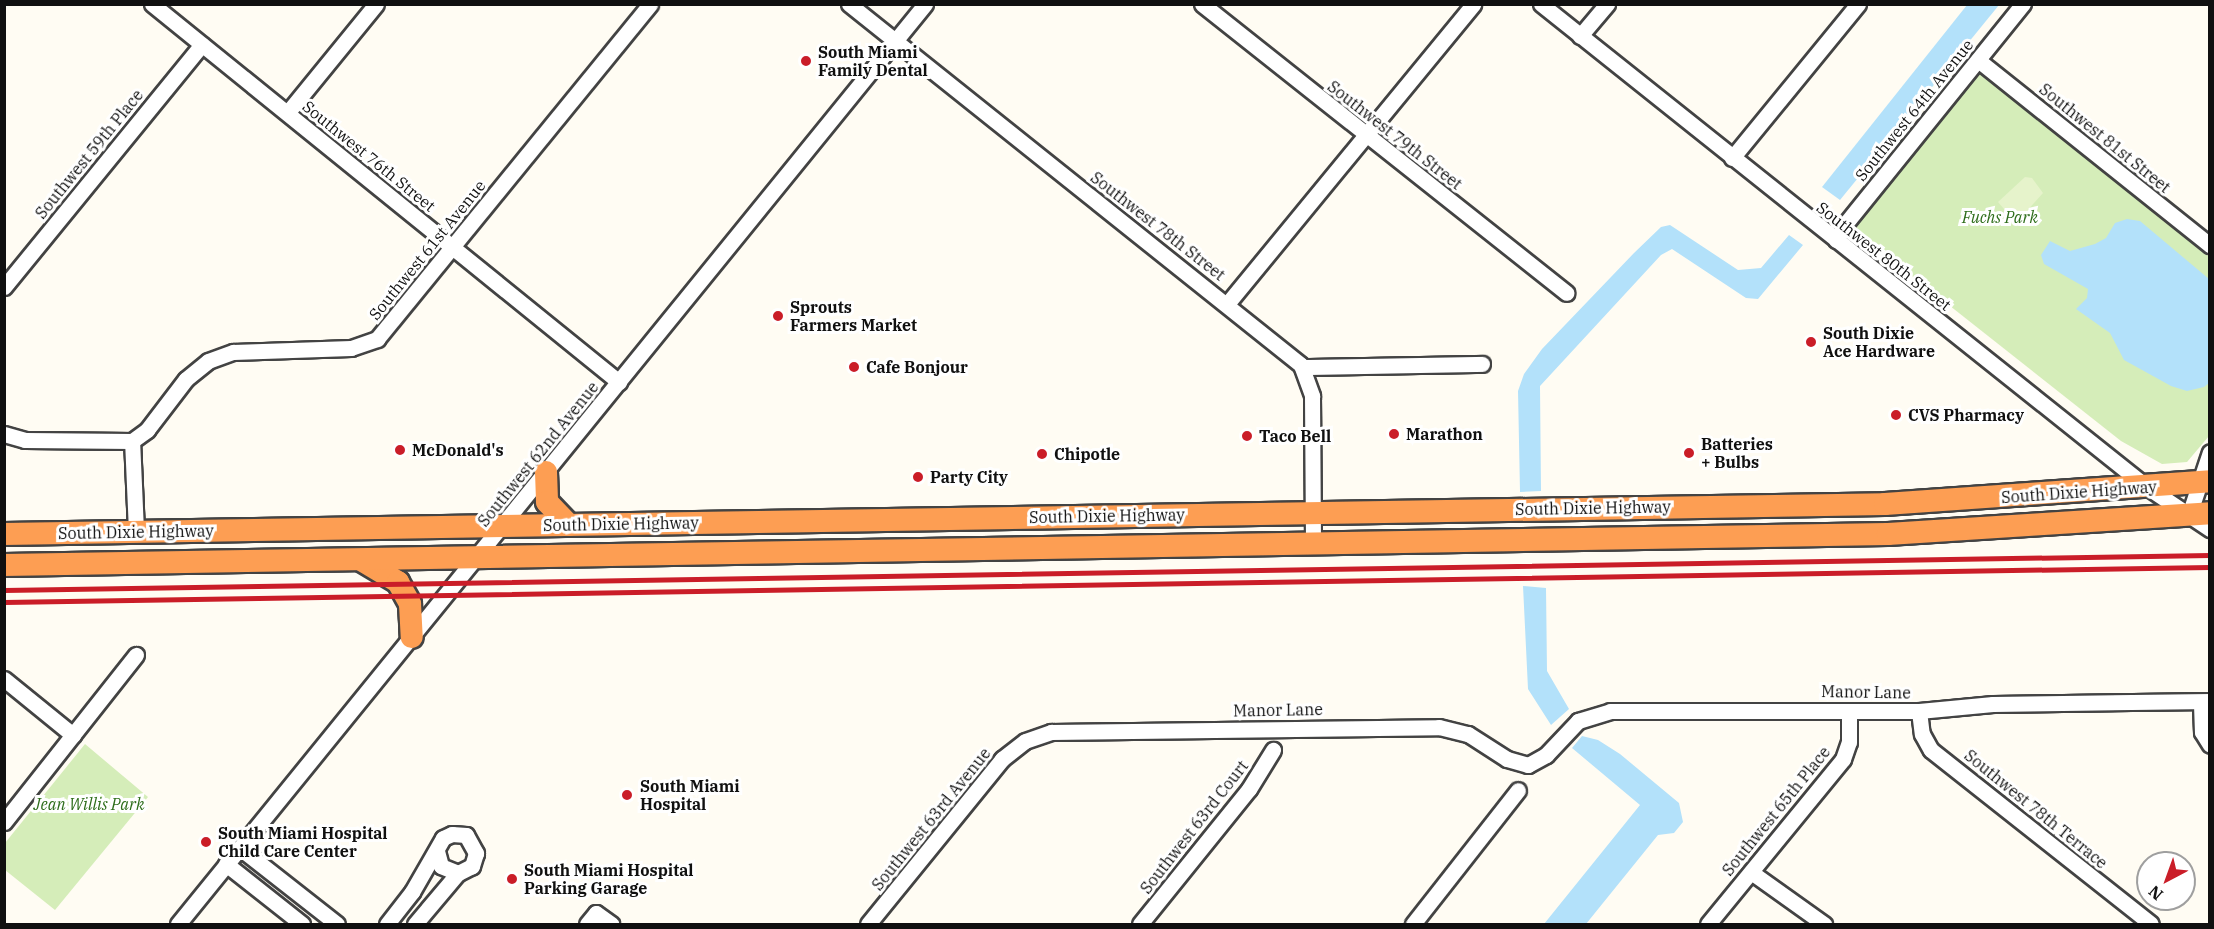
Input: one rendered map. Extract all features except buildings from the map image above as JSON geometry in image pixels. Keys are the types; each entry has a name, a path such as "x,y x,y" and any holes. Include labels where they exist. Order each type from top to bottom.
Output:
{"highway":[{"path":"546,472 547,502 570,525"},
{"name":"South Dixie Highway","path":"4,534 1906,503 2148,488 2205,481"},
{"path":"1660,536 1680,526 1741,524 1759,505"},
{"name":"South Dixie Highway","path":"4,565 1313,545 1660,536 1946,532 2199,514"},
{"path":"90,564 113,552 136,531 154,553 171,563"},
{"path":"362,560 398,582 410,604 412,637"}],"street":[{"name":"Southwest 76th Street","path":"152,4 619,382"},
{"path":"288,112 376,4"},
{"name":"Southwest 61st Avenue","path":"132,441 147,430 186,379 218,357 256,349 370,344 453,247 650,4"},
{"name":"Southwest 78th Street","path":"849,4 1227,304 1302,367"},
{"name":"Southwest 62nd Avenue","path":"178,924 925,4"},
{"name":"Southwest 79th Street","path":"1202,4 1566,293"},
{"path":"1227,304 1473,4"},
{"name":"Southwest 80th Street","path":"1541,4 2148,488 2199,514 2210,529"},
{"path":"1580,36 1607,4"},
{"path":"1732,158 1858,4"},
{"name":"Southwest 64th Avenue","path":"1836,240 1846,223 2023,4"},
{"name":"Southwest 59th Place","path":"4,287 202,44"},
{"name":"Southwest 81st Street","path":"1978,60 2210,245"},
{"path":"1313,545 1312,396 1302,367 1482,364"},
{"path":"4,434 25,440 132,441 136,531"},
{"path":"2199,514 2210,452"},
{"path":"4,822 136,655"},
{"path":"4,679 73,735"},
{"path":"2205,702 2201,730 2210,745"},
{"name":"Manor Lane","path":"1025,741 1059,732 1431,727 1468,734 1523,765 1542,758 1582,718 1621,710 1786,708 1849,712 1919,711 1993,704 2205,702"},
{"name":"Southwest 78th Terrace","path":"1919,711 1922,734 1931,750 2151,924"},
{"name":"Southwest 65th Place","path":"1708,924 1843,759 1849,742 1849,712"},
{"name":"Southwest 63rd Avenue","path":"868,924 998,765 1025,741"},
{"name":"Southwest 63rd Court","path":"1140,924 1249,789 1273,750"},
{"path":"1413,924 1518,790"},
{"path":"387,924 447,835 461,834 470,838 476,848 475,859 468,869 458,873 415,924"},
{"path":"240,848 337,924"},
{"path":"437,851 441,866 458,873"},
{"path":"226,864 302,924"},
{"path":"1751,872 1824,924"},
{"path":"592,918 611,924"}],"green space":[{"name":"Fuchs Park","path":"1980,71 2209,256 2209,436 2187,462 2162,464 2121,441 1850,227"},
{"path":"2025,177 2032,178 2043,193 2016,223 1998,202"},
{"name":"Jean Willis Park","path":"85,744 148,797 55,910 5,870 5,843"}],"water":[{"path":"1967,5 1999,5 1840,200 1822,187"},
{"path":"2127,219 2140,221 2209,279 2209,383 2204,387 2187,391 2171,386 2124,360 2110,333 2076,309 2087,298 2088,289 2044,264 2041,255 2050,241 2070,251 2095,244 2106,238 2115,223"},
{"path":"1670,225 1738,270 1761,268 1789,235 1803,245 1758,299 1746,298 1672,249 1661,255 1540,386 1541,491 1520,492 1518,391 1524,374 1542,349 1634,253 1661,227"},
{"path":"1523,586 1546,588 1547,671 1569,709 1551,725 1528,689"},
{"path":"1582,736 1598,740 1620,754 1679,803 1683,822 1674,833 1658,835 1586,924 1544,924 1640,805 1572,748"}],"railway":[{"path":"4,590 2210,555"},
{"path":"4,602 2210,567"}],"place":[{"name":"South Miami Family Dental","path":"806,61"},
{"name":"Sprouts Farmers Market","path":"778,316"},
{"name":"South Dixie Ace Hardware","path":"1811,342"},
{"name":"Cafe Bonjour","path":"854,367"},
{"name":"CVS Pharmacy","path":"1896,415"},
{"name":"Marathon","path":"1394,434"},
{"name":"Taco Bell","path":"1247,436"},
{"name":"McDonald's","path":"400,450"},
{"name":"Batteries + Bulbs","path":"1689,453"},
{"name":"Chipotle","path":"1042,454"},
{"name":"Party City","path":"918,477"},
{"name":"South Miami Hospital","path":"627,795"},
{"name":"South Miami Hospital Child Care Center","path":"206,842"},
{"name":"South Miami Hospital Parking Garage","path":"512,879"}]}
